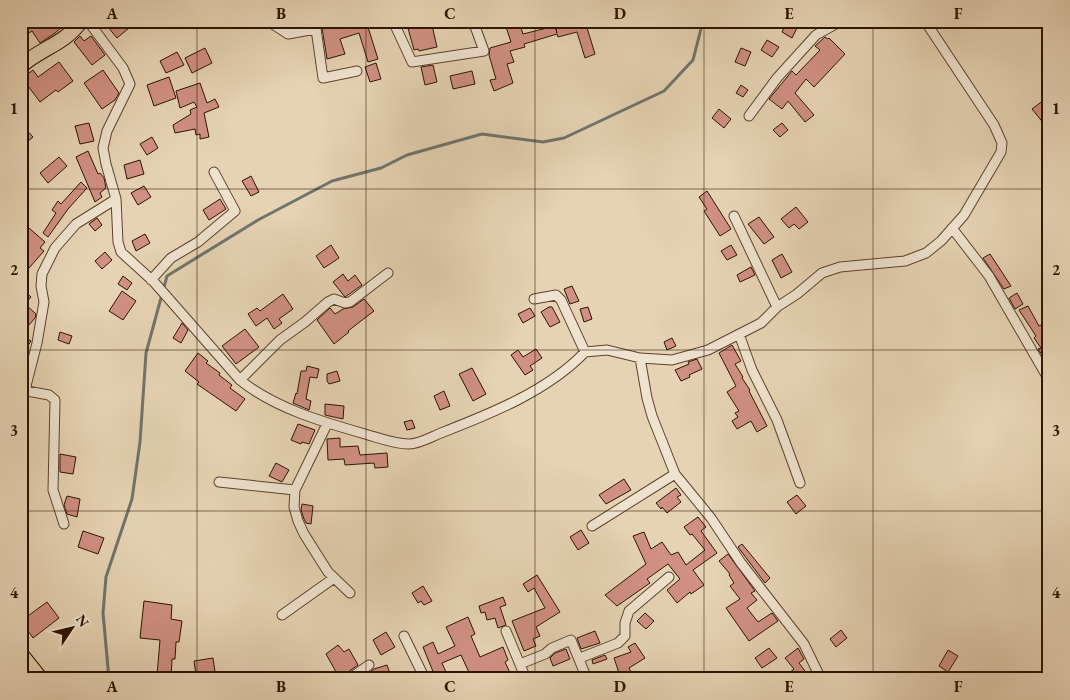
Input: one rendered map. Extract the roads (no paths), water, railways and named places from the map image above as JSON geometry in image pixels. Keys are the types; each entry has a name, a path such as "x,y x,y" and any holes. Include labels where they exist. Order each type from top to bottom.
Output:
{"main road":[{"path":"21,66 27,60 57,44 74,32 81,21"},
{"path":"21,654 41,679"}],"street":[{"path":"88,21 123,68 130,84 107,130 103,148 116,199 118,242 121,252 152,281 240,380 249,387 293,411 326,424 392,442 410,444 491,414 543,385 575,362 585,352 607,350 640,358 672,360 708,350 761,323 777,306 797,294 822,273 840,267 905,261 926,253 941,241 964,214 1001,152 1002,143 994,124 925,21"},
{"path":"268,21 288,34 316,25 323,78 357,71"},
{"path":"393,21 412,62 484,51 473,21"},
{"path":"533,21 537,23 545,21"},
{"path":"749,116 777,78 816,35 841,21"},
{"path":"152,281 172,258 198,242 235,211 214,172"},
{"path":"64,524 53,490 56,400 50,395 28,391 26,386 37,343 44,302 41,286 42,274 55,248 76,224 116,199"},
{"path":"734,216 777,306"},
{"path":"952,228 988,276 1049,380"},
{"path":"240,380 280,340 328,302 334,299 345,303 350,302 388,273"},
{"path":"534,299 556,295 562,300 585,352"},
{"path":"738,334 752,370 777,420 800,483"},
{"path":"640,358 652,416 675,474 711,518 741,563 804,644 821,679"},
{"path":"326,424 295,490 294,507 298,521 328,572 350,593"},
{"path":"592,526 675,474"},
{"path":"219,482 295,490"},
{"path":"580,658 618,643 625,636 625,623 629,611 669,577"},
{"path":"282,615 334,578"},
{"path":"506,631 526,679"},
{"path":"404,636 425,679"},
{"path":"520,664 572,640 587,679"},
{"path":"350,679 369,665"}],"waterway":[{"path":"109,679 103,613 106,577 132,499 140,442 146,353 167,276 258,220 332,181 381,168 407,155 482,134 543,142 564,138 664,91 693,60 703,21"}]}
